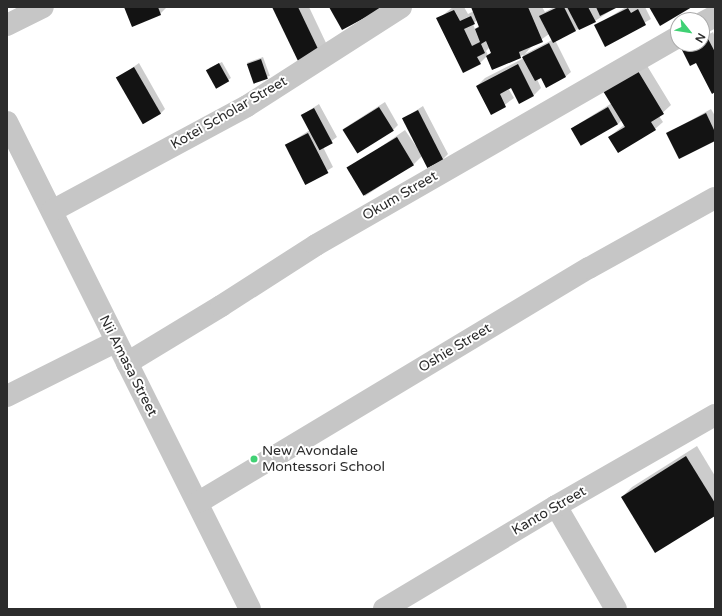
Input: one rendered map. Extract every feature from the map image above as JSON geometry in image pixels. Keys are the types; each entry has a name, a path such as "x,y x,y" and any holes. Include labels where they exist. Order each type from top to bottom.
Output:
{"street":[{"path":"7,26 43,7"},
{"name":"Kotei Scholar Street","path":"52,211 247,106 401,7"},
{"name":"Okum Street","path":"127,363 221,306 316,245 670,41"},
{"name":"Nii Amasa Street","path":"7,122 115,342 198,502 250,609"},
{"name":"Oshie Street","path":"198,502 589,268 715,198"},
{"path":"7,396 115,342"},
{"name":"Kanto Street","path":"384,609 556,506 715,415"},
{"path":"556,506 616,609"}],"building":[{"path":"124,7 158,7 161,15 132,27"},
{"path":"272,7 298,7 320,53 299,63"},
{"path":"329,7 385,7 342,30"},
{"path":"471,7 528,7 543,42 519,52 521,58 492,70 486,56 491,53 486,41 481,44 485,53 477,57 481,64 463,73 436,18 454,10 460,21 471,16 475,24 464,29 472,46 480,42 475,29 479,27"},
{"path":"558,7 564,7 576,31 553,43 539,16"},
{"path":"567,7 588,7 596,22 579,30"},
{"path":"596,7 618,7 600,16"},
{"path":"649,7 692,7 684,12 670,12 670,20 660,26"},
{"path":"628,8 631,13 638,9 646,25 605,47 594,25"},
{"path":"549,43 566,77 546,88 541,78 535,81 522,57"},
{"path":"710,43 715,52 715,92 712,94 696,63 690,66 683,52 710,52"},
{"path":"261,59 268,79 254,84 247,64"},
{"path":"219,63 229,81 216,89 206,70"},
{"path":"518,64 534,96 519,104 511,88 500,94 506,107 491,115 476,86"},
{"path":"134,67 161,114 143,124 116,78"},
{"path":"638,71 664,114 651,122 656,130 618,153 608,137 625,127 603,91"},
{"path":"379,107 394,131 357,154 343,130"},
{"path":"608,107 618,124 581,146 571,128"},
{"path":"314,108 333,143 320,150 301,115"},
{"path":"418,110 443,160 427,168 402,118"},
{"path":"706,113 715,132 715,141 679,159 666,133"},
{"path":"308,133 328,173 305,185 285,145"},
{"path":"397,137 414,165 363,196 346,167"},
{"path":"686,456 715,503 715,516 655,553 621,497"}],"place":[{"name":"New Avondale Montessori School","path":"254,459"}]}
